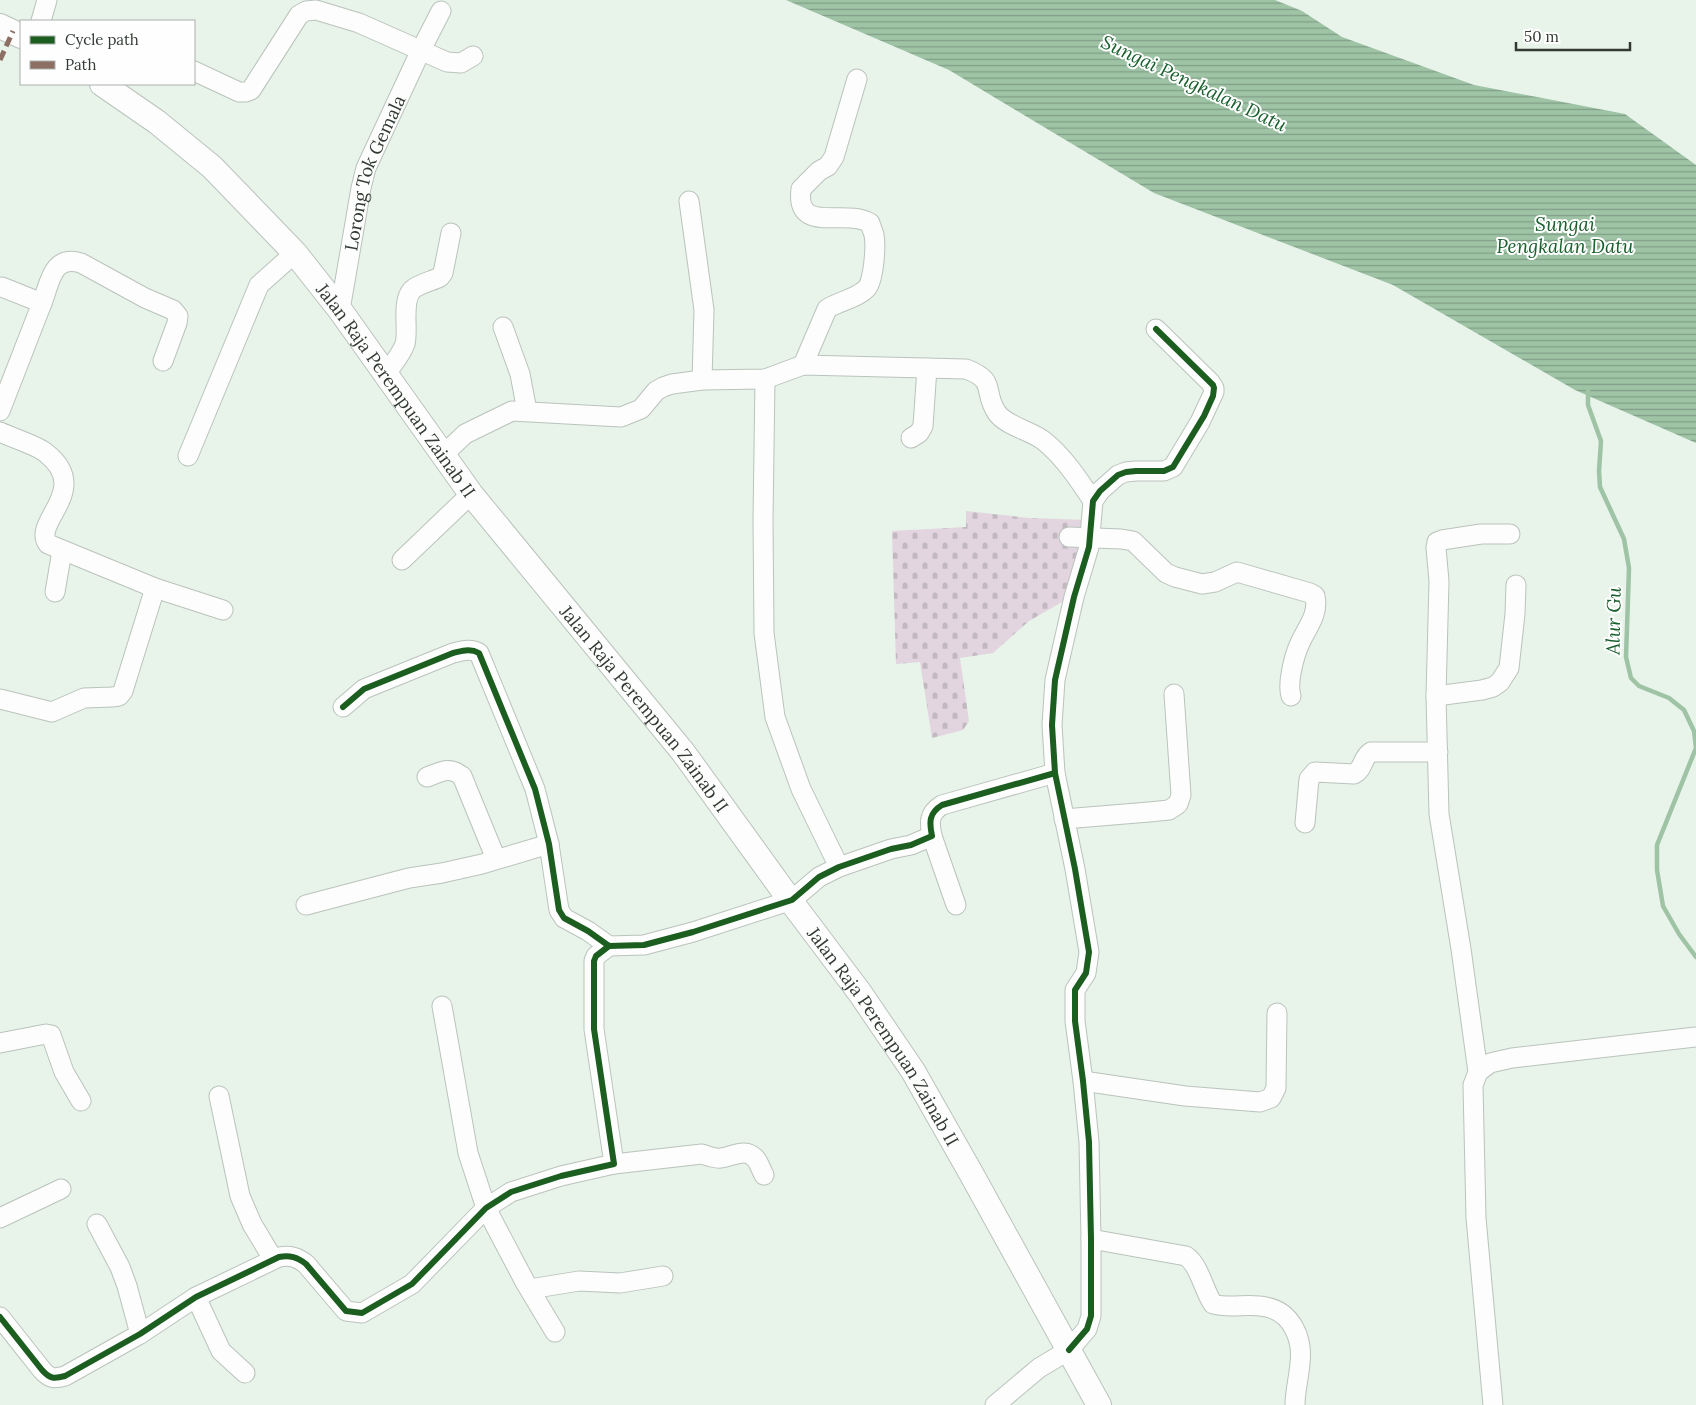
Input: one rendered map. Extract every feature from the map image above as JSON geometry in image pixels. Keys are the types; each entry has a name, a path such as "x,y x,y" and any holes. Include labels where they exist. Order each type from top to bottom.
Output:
{"main road":[{"path":"0,26 20,36"},
{"name":"Jalan Raja Perempuan Zainab II","path":"106,85 125,90 158,122 212,166 295,253 340,310 471,494 684,752 790,900 860,993 913,1071 1099,1405"}],"street":[{"path":"41,20 47,0"},
{"path":"195,71 239,92 251,90 299,16 306,11 316,10 423,46 447,62 461,63 472,56"},
{"name":"Lorong Tok Gemala","path":"340,310 366,168 441,11"},
{"path":"803,365 827,309 855,297 868,288 872,278 874,236 870,224 862,218 810,216 803,211 799,200 800,189 819,171 828,166 834,157 857,79"},
{"path":"689,201 704,310 702,380"},
{"path":"386,374 406,342 407,302 410,293 414,288 440,277 443,273 451,233"},
{"path":"188,456 259,285 295,253"},
{"path":"0,411 56,269 61,263 70,260 173,310 178,316 177,323 163,361"},
{"path":"2,287 42,304"},
{"path":"503,327 520,374 527,412"},
{"path":"995,1405 1039,1368 1069,1350 1087,1328 1091,1316 1088,1142 1076,1021 1075,990 1086,973 1088,952 1055,773 1052,725 1055,680 1074,596 1086,562 1093,501 1100,491 1118,475 1126,472 1164,471 1173,467 1198,427 1213,396 1213,384 1156,329"},
{"path":"443,455 465,434 512,411 621,417 641,409 651,395 663,386 702,380 765,380 803,365 966,369 979,374 984,379 998,414 1043,440 1058,454 1093,501"},
{"path":"910,438 919,433 923,426 927,368"},
{"path":"765,380 764,633 775,717 801,789 839,866"},
{"path":"0,432 46,452 62,472 64,492 44,537 48,544 155,588 223,610"},
{"path":"402,560 471,494"},
{"path":"1493,1405 1476,1218 1473,1085 1478,1072 1461,949 1439,814 1436,696 1440,582 1436,548 1437,542 1482,534 1510,534"},
{"path":"1069,537 1133,540 1159,567 1175,577 1208,584 1237,572 1315,596 1316,602 1313,617 1299,644 1295,660 1289,688 1291,696"},
{"path":"55,592 62,551"},
{"path":"1436,696 1482,690 1493,687 1500,682 1509,668 1516,585"},
{"path":"0,699 52,712 84,698 119,696 123,691 155,588"},
{"path":"343,707 364,689 452,653 474,650 479,653 535,790 549,844 559,910 564,918 588,931 609,946"},
{"path":"1064,819 1169,810 1178,804 1181,796 1174,694"},
{"path":"1305,823 1309,779 1315,772 1354,774 1361,769 1365,757 1371,752 1438,752"},
{"path":"427,778 447,770 456,771 462,776 496,859"},
{"path":"956,905 930,828 932,814 935,809 942,805 1055,773"},
{"path":"614,1164 594,1029 594,961 596,956 609,946 644,945 693,932 790,900 819,877 839,866 891,849 911,845 932,836"},
{"path":"306,905 364,888 482,864 549,844"},
{"path":"442,1006 468,1153 486,1208 555,1332"},
{"path":"1083,1081 1185,1096 1260,1102 1271,1098 1276,1088 1277,1013"},
{"path":"0,1044 46,1034 51,1035 64,1072 81,1101"},
{"path":"1478,1072 1490,1062 1512,1058 1696,1037"},
{"path":"220,1096 240,1196 252,1224 273,1259"},
{"path":"0,1317 48,1377 55,1379 65,1376 140,1334 196,1297 273,1259 288,1255 306,1264 346,1311 362,1313 412,1284 486,1208 511,1192 561,1176 614,1164 702,1154 723,1158 743,1152 756,1158 764,1175"},
{"path":"0,1218 61,1189"},
{"path":"97,1224 120,1267 140,1334"},
{"path":"1091,1240 1186,1256 1192,1260 1206,1294 1213,1304 1266,1307 1279,1311 1289,1320 1299,1338 1301,1361 1295,1405"},
{"path":"530,1289 579,1280 620,1283 663,1276"},
{"path":"196,1297 220,1351 245,1374"}],"green space":[{"path":"966,511 1029,518 1087,520 1069,598 1029,621 993,653 960,658 969,721 963,730 932,738 920,662 896,664 892,531 966,527"}],"water":[{"name":"Sungai Pengkalan Datu","path":"786,0 1275,0 1302,11 1342,37 1474,85 1625,114 1696,165 1696,443 1575,390 1393,285 1154,193 949,70"}],"waterway":[{"name":"Alur Gu","path":"1588,391 1588,405 1601,441 1600,487 1624,539 1629,568 1626,657 1631,678 1639,686 1669,698 1684,710 1694,731 1696,748 1657,845 1657,870 1663,906 1679,934 1696,957"}],"marked path":[{"path":"0,60 13,31"}],"cycle path":[{"path":"1069,1350 1087,1329 1091,1316 1089,1142 1075,1021 1075,990 1086,973 1089,952 1075,869 1055,773 1052,725 1055,680 1074,597 1089,547 1093,501 1100,491 1118,475 1136,471 1164,471 1173,467 1204,416 1213,396 1213,385 1156,329"},
{"path":"343,707 364,689 453,653 469,650 479,653 535,789 549,844 559,910 564,918 588,931 609,946 644,945 693,932 792,900 819,877 839,867 891,849 911,845 932,836 931,818 942,805 1055,773"},
{"path":"0,1317 42,1370 50,1377 55,1378 65,1376 140,1334 196,1297 279,1257 290,1256 306,1264 346,1311 362,1313 412,1284 486,1208 511,1192 561,1176 614,1164 594,1029 594,961 596,956 609,946"}]}
